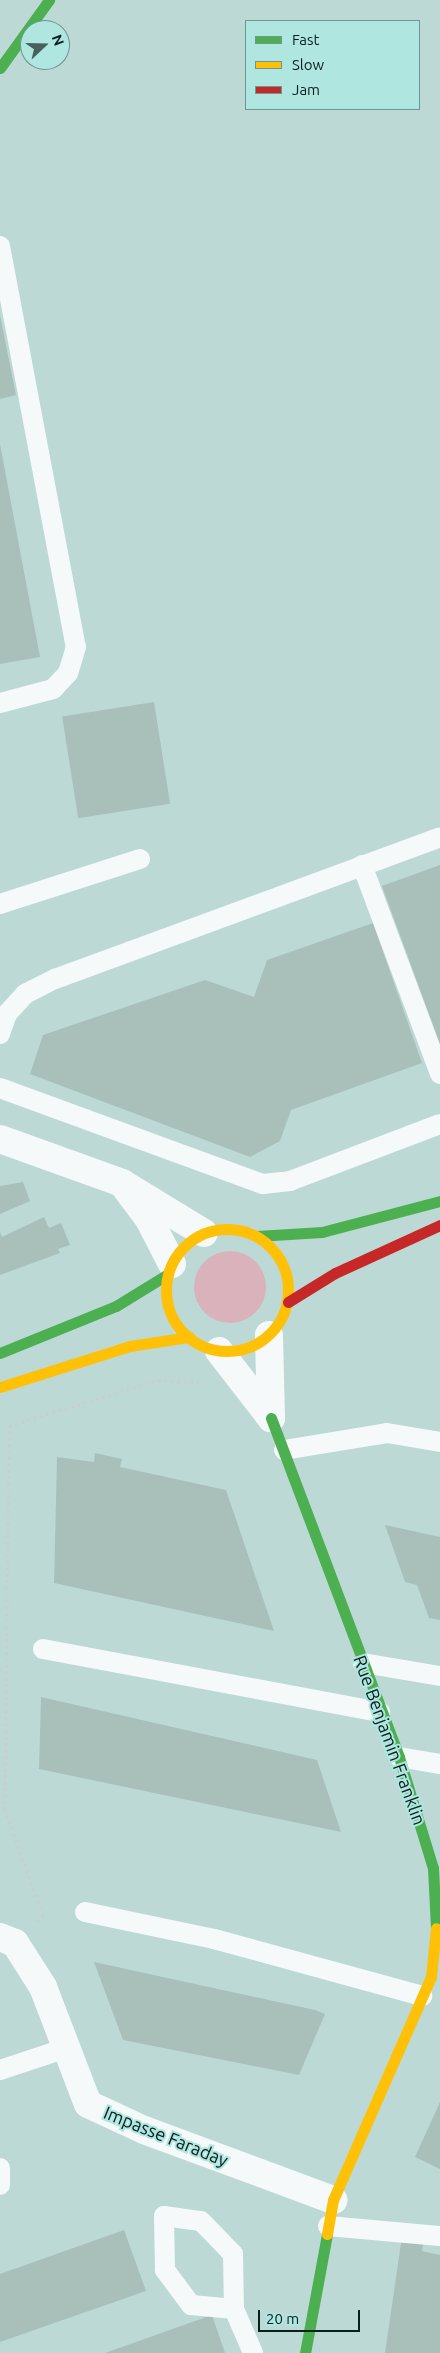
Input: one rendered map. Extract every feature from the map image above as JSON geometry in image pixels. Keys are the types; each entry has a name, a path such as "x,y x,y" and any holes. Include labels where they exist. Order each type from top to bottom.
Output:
{"main road":[{"path":"0,68 49,0"},
{"path":"440,1201 350,1226 257,1236 221,1228 204,1233 179,1251 170,1269 169,1309 189,1337 219,1351 246,1348 270,1335 288,1302 335,1273 440,1225"},
{"path":"257,1236 283,1264 288,1302"},
{"path":"0,1352 116,1306 170,1269"},
{"path":"0,1387 130,1346 189,1337"},
{"name":"Rue Benjamin Franklin","path":"271,1418 380,1712 399,1757 433,1868 437,1917 430,1977 331,2213 305,2353"}],"street":[{"path":"0,1139 122,1184 204,1233"},
{"path":"122,1184 149,1219 170,1269"},
{"name":"Rue Benjamin Franklin","path":"270,1335 271,1418"},
{"name":"Rue Benjamin Franklin","path":"219,1351 271,1418"},
{"name":"Impasse Faraday","path":"7,1940 43,1987 88,2104 331,2213"}],"lane":[{"path":"0,246 76,647 68,673 53,689 0,704"},
{"path":"0,1034 7,1014 25,994 55,979 440,836"},
{"path":"0,904 140,859"},
{"path":"362,864 440,1074"},
{"path":"0,1088 228,1173 263,1184 290,1182 440,1124"},
{"path":"350,1226 440,1192"},
{"path":"284,1450 387,1433 440,1442"},
{"path":"43,1649 380,1712"},
{"path":"362,1663 440,1676"},
{"path":"399,1757 440,1764"},
{"path":"85,1912 214,1939 422,1996"},
{"path":"0,2070 66,2048"},
{"path":"0,2168 0,2185"},
{"path":"331,2213 440,2236"},
{"path":"234,2309 191,2305 165,2270 164,2216 202,2220 233,2254 234,2309 253,2353"}],"path":[{"path":"7,1940 43,1915 5,1810 9,1426 158,1380 212,1383"}],"shaded area":[{"path":"237,1251 256,1261 264,1273 266,1287 264,1301 256,1313 244,1321 223,1323 204,1313 196,1301 194,1280 204,1261 216,1253"}],"building":[{"path":"0,315 16,395 0,399"},
{"path":"0,444 40,657 0,664"},
{"path":"154,702 170,804 78,818 62,717"},
{"path":"440,865 440,1044 382,886"},
{"path":"373,923 422,1063 291,1110 280,1141 250,1157 30,1074 43,1035 205,980 254,997 267,960"},
{"path":"23,1182 30,1201 0,1214 0,1186"},
{"path":"44,1217 49,1228 61,1223 70,1245 58,1249 60,1253 0,1275 0,1232 2,1237"},
{"path":"95,1453 122,1459 120,1467 226,1490 274,1631 54,1583 57,1457 94,1462"},
{"path":"385,1525 440,1537 440,1620 429,1618 417,1585 405,1582"},
{"path":"41,1697 317,1760 341,1832 39,1769"},
{"path":"94,1962 315,2010 325,2014 299,2075 123,2040"},
{"path":"440,2102 440,2169 415,2157"},
{"path":"124,2230 146,2291 0,2342 0,2274"},
{"path":"402,2236 424,2239 422,2251 440,2255 440,2353 385,2353"},
{"path":"212,2315 225,2353 105,2353"}],"traffic: fast":[{"path":"0,68 49,0"},
{"path":"257,1236 322,1232 440,1201"},
{"path":"0,1353 116,1306 168,1274"},
{"path":"271,1418 399,1757 433,1868 436,1928"},
{"path":"305,2353 327,2234"}],"traffic: slow":[{"path":"227,1229 239,1230 250,1234 261,1239 270,1247 278,1256 283,1267 287,1278 288,1290 287,1302 283,1313 278,1324 270,1333 261,1341 250,1346 239,1350 227,1351 215,1350 204,1346 193,1341 184,1333 176,1324 171,1313 167,1302 166,1290 167,1278 171,1267 176,1256 184,1247 193,1239 204,1234 215,1230 227,1229"},
{"path":"0,1387 130,1346 189,1337"},
{"path":"327,2234 333,2200 431,1977 436,1928"}],"traffic: jam":[{"path":"288,1302 335,1273 440,1225"}]}
